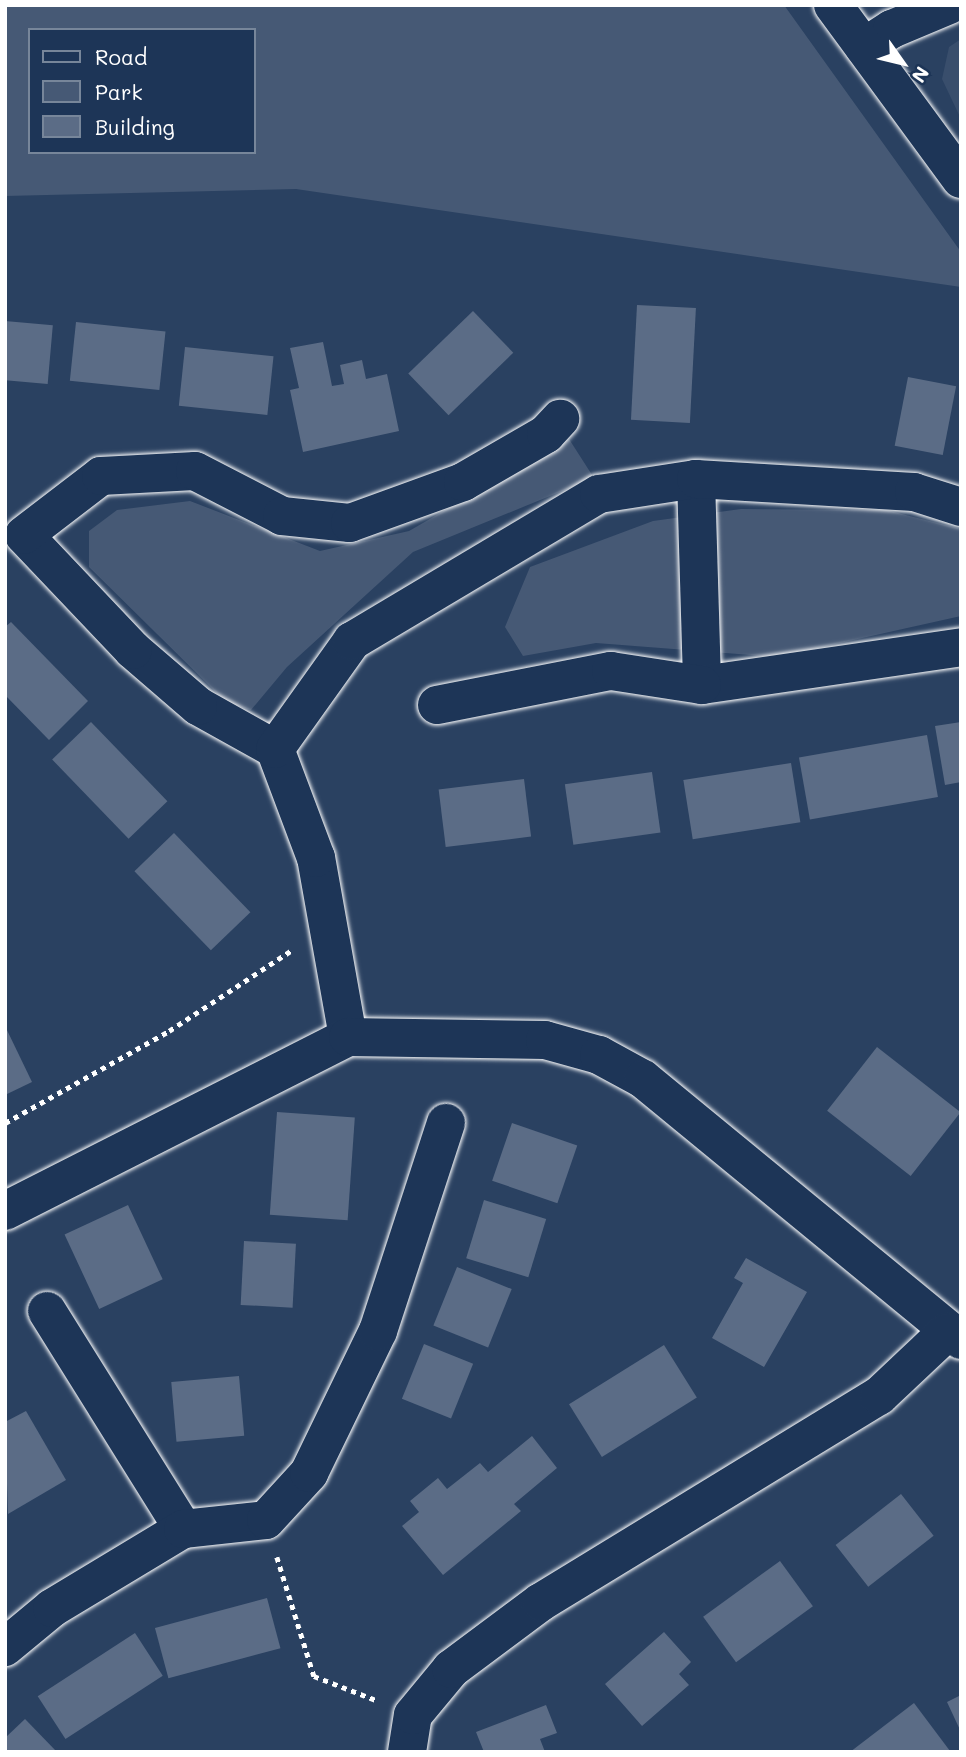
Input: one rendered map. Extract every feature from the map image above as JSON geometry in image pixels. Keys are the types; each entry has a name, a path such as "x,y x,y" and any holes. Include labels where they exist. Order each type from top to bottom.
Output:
{"street":[{"path":"834,5 961,179"},
{"path":"864,47 892,29 949,5"},
{"path":"348,1037 316,858 275,749 198,706 133,650 15,528 101,476 195,471 282,516 350,523 463,482 546,434 561,419"},
{"path":"275,749 352,641 599,494 696,479 914,492 961,507"},
{"path":"696,479 702,685"},
{"path":"437,705 611,671 702,685 961,647"},
{"path":"5,1211 348,1037 545,1041 599,1055 643,1079 954,1336 878,1396 541,1602 451,1669 412,1715 407,1752"},
{"path":"5,1647 52,1608 183,1529 266,1520 309,1472 378,1331 446,1123"},
{"path":"47,1311 183,1529"}],"path":[{"path":"5,1123 169,1031 328,926"},
{"path":"266,1520 314,1676 412,1715"}],"shaded area":[{"path":"961,39 961,119 942,79 949,47"}],"green space":[{"path":"5,5 784,5 961,252 961,287 296,189 5,196"},
{"path":"569,439 594,478 413,552 287,667 251,710 226,702 89,567 89,531 117,510 190,501 320,551 409,531"},
{"path":"741,509 886,510 961,529 961,616 777,657 596,643 523,656 505,627 530,567 653,521"}],"building":[{"path":"637,305 696,308 690,423 631,420"},
{"path":"473,311 513,353 449,415 408,374"},
{"path":"5,321 53,325 48,384 5,380"},
{"path":"76,322 166,331 159,390 70,381"},
{"path":"323,342 332,386 344,384 340,365 362,360 366,379 387,374 399,431 303,452 290,390 299,388 290,348"},
{"path":"185,347 274,356 267,415 179,406"},
{"path":"908,377 956,386 943,455 895,446"},
{"path":"11,622 88,701 49,740 5,695 5,627"},
{"path":"91,722 167,801 129,839 52,760"},
{"path":"961,722 961,782 945,785 935,726"},
{"path":"927,735 938,797 810,820 799,758"},
{"path":"791,763 800,822 693,839 683,780"},
{"path":"652,772 660,832 573,845 565,784"},
{"path":"524,779 531,837 446,847 439,789"},
{"path":"174,833 250,912 211,950 134,871"},
{"path":"5,1026 32,1082 5,1095"},
{"path":"877,1047 961,1112 911,1176 827,1111"},
{"path":"277,1112 355,1117 348,1220 270,1215"},
{"path":"512,1123 577,1145 557,1203 492,1181"},
{"path":"484,1200 546,1219 528,1277 466,1258"},
{"path":"128,1205 163,1279 99,1309 65,1235"},
{"path":"244,1241 296,1244 293,1308 241,1305"},
{"path":"746,1258 807,1292 764,1367 712,1338 743,1283 734,1278"},
{"path":"457,1267 512,1289 488,1348 433,1325"},
{"path":"424,1344 473,1364 451,1419 402,1399"},
{"path":"664,1345 697,1398 602,1457 569,1404"},
{"path":"239,1376 244,1436 176,1442 171,1382"},
{"path":"26,1411 66,1480 8,1514 5,1422"},
{"path":"532,1436 557,1468 514,1504 521,1511 443,1575 402,1526 419,1512 410,1501 438,1478 447,1489 480,1463 488,1472"},
{"path":"901,1494 934,1536 868,1587 836,1545"},
{"path":"780,1561 813,1606 736,1662 703,1617"},
{"path":"267,1598 280,1648 168,1678 155,1628"},
{"path":"664,1632 691,1662 679,1674 689,1685 642,1726 605,1684"},
{"path":"135,1633 163,1676 65,1739 38,1696"},
{"path":"961,1695 961,1732 947,1702"},
{"path":"914,1703 950,1751 850,1752"},
{"path":"546,1705 557,1733 540,1739 545,1752 484,1752 476,1732"},
{"path":"25,1719 57,1752 5,1752 5,1738"}]}
